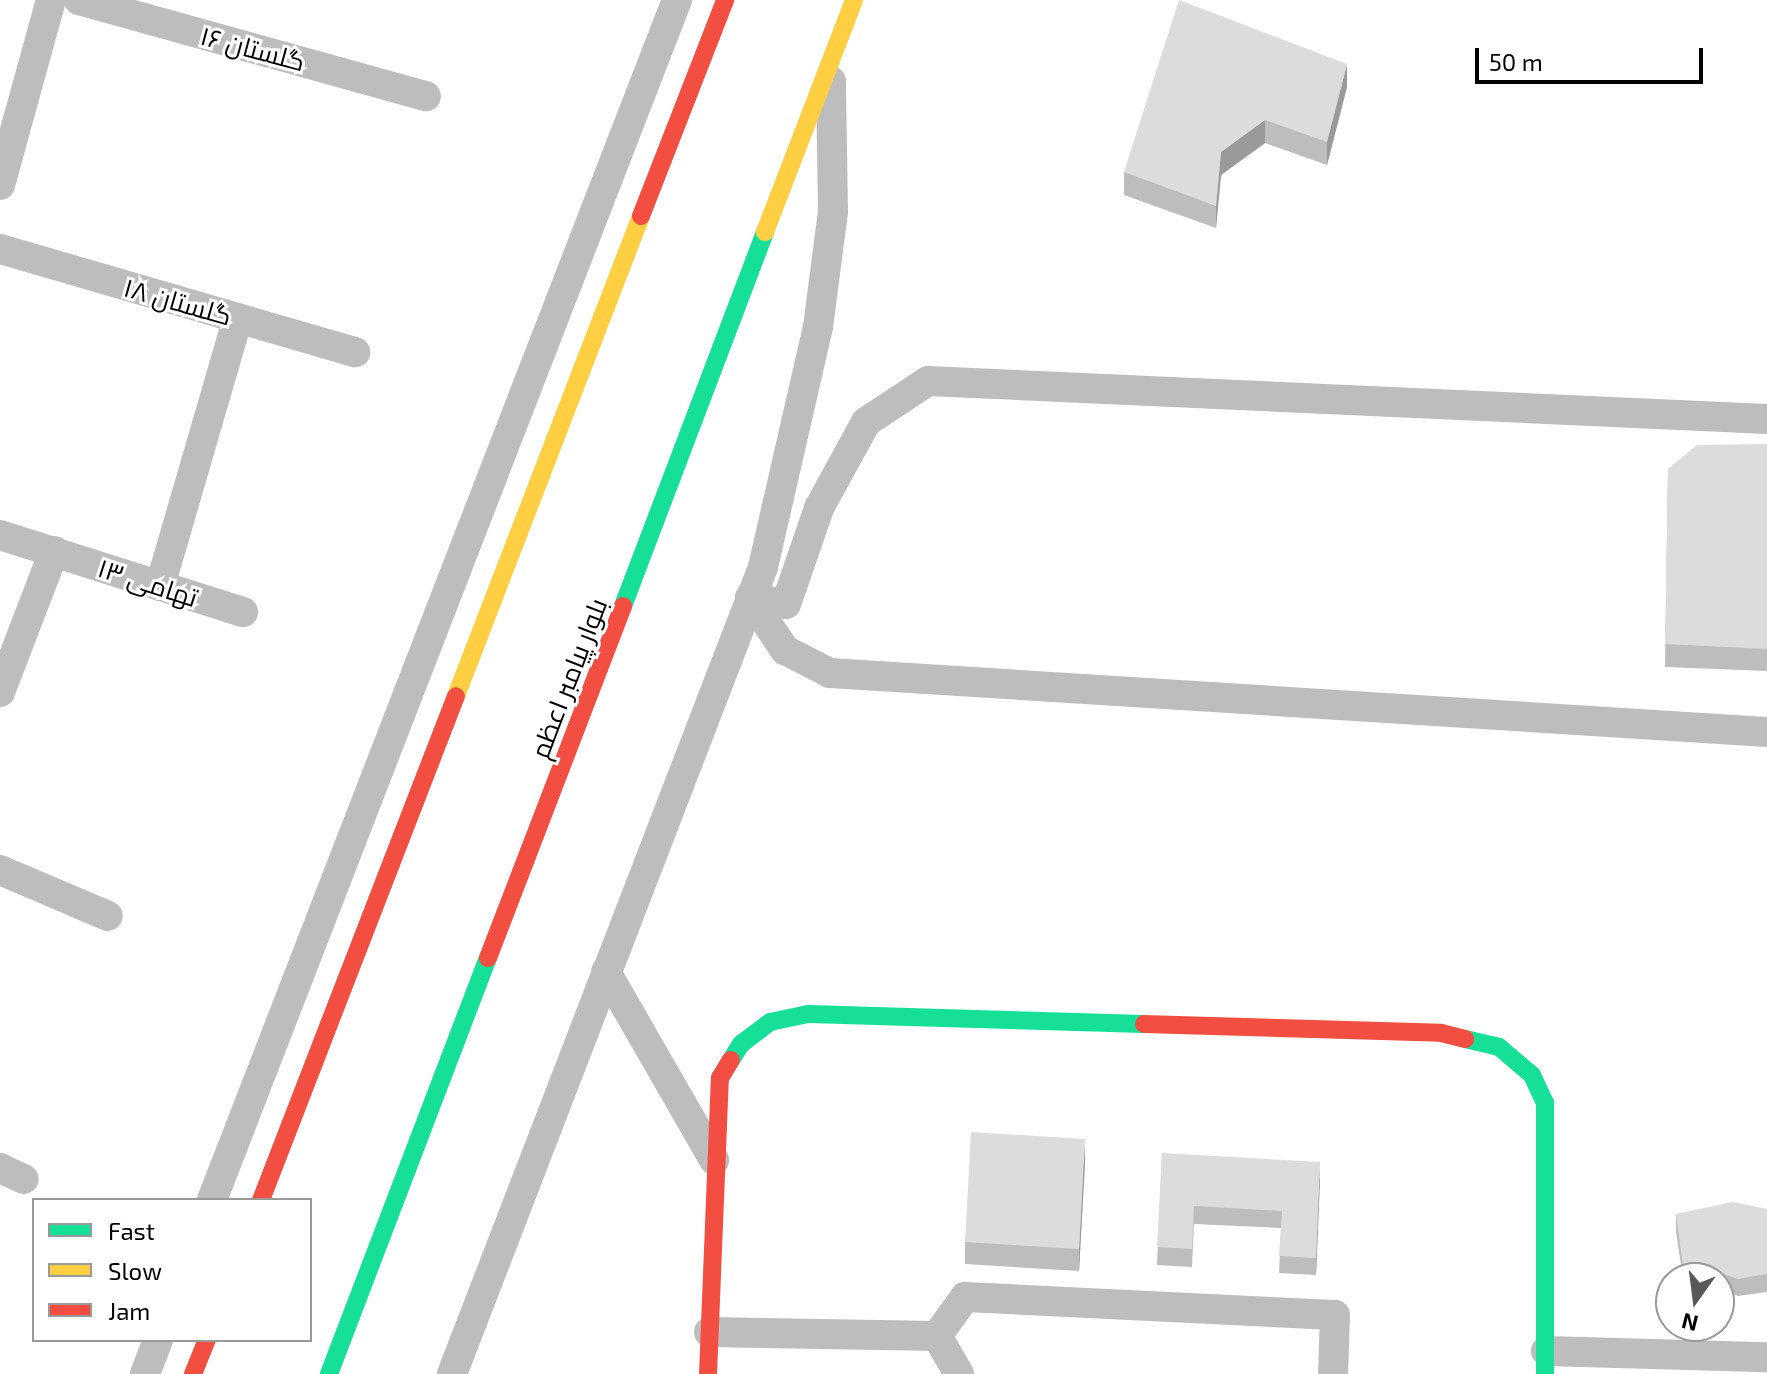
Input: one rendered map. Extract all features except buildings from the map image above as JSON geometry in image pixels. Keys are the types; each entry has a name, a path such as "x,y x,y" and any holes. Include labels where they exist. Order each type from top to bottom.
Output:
{"main road":[{"path":"262,1198 725,0"},
{"name":"بلوار پیامبر اعظم","path":"329,1374 854,0"},
{"path":"708,1374 714,1160 720,1078 741,1044 770,1022 809,1014 1441,1033 1499,1047 1532,1075 1545,1103 1546,1362"},
{"path":"193,1374 206,1342"}],"street":[{"path":"0,185 51,0"},
{"name":"گلستان ۱۶","path":"79,0 426,96"},
{"path":"213,1198 677,0"},
{"path":"452,1374 763,567 818,327 833,212 831,60"},
{"name":"گلستان ۱۸","path":"0,249 355,352"},
{"path":"160,586 238,318"},
{"path":"750,598 786,604 819,508 866,422 928,381 1767,419"},
{"name":"تهامی ۱۳","path":"0,535 243,612"},
{"path":"0,692 54,551"},
{"path":"750,598 785,650 830,673 1767,732"},
{"path":"0,870 108,916"},
{"path":"606,972 714,1160"},
{"path":"937,1336 965,1297 1335,1315 1333,1374"},
{"path":"709,1332 937,1336"},
{"path":"937,1336 959,1374"},
{"path":"145,1374 157,1342"},
{"path":"1546,1362 1767,1357"}],"traffic: fast":[{"path":"623,606 765,232"},
{"path":"329,1374 488,958"},
{"path":"731,1060 741,1044 770,1022 809,1014 1144,1024"},
{"path":"1465,1039 1499,1047 1532,1075 1545,1103 1545,1374"}],"traffic: slow":[{"path":"765,232 854,0"},
{"path":"456,696 641,216"}],"traffic: jam":[{"path":"641,216 725,0"},
{"path":"488,958 623,606"},
{"path":"262,1198 456,696"},
{"path":"1144,1024 1441,1033 1465,1039"},
{"path":"708,1374 720,1078 731,1060"},
{"path":"193,1374 206,1342"}]}
